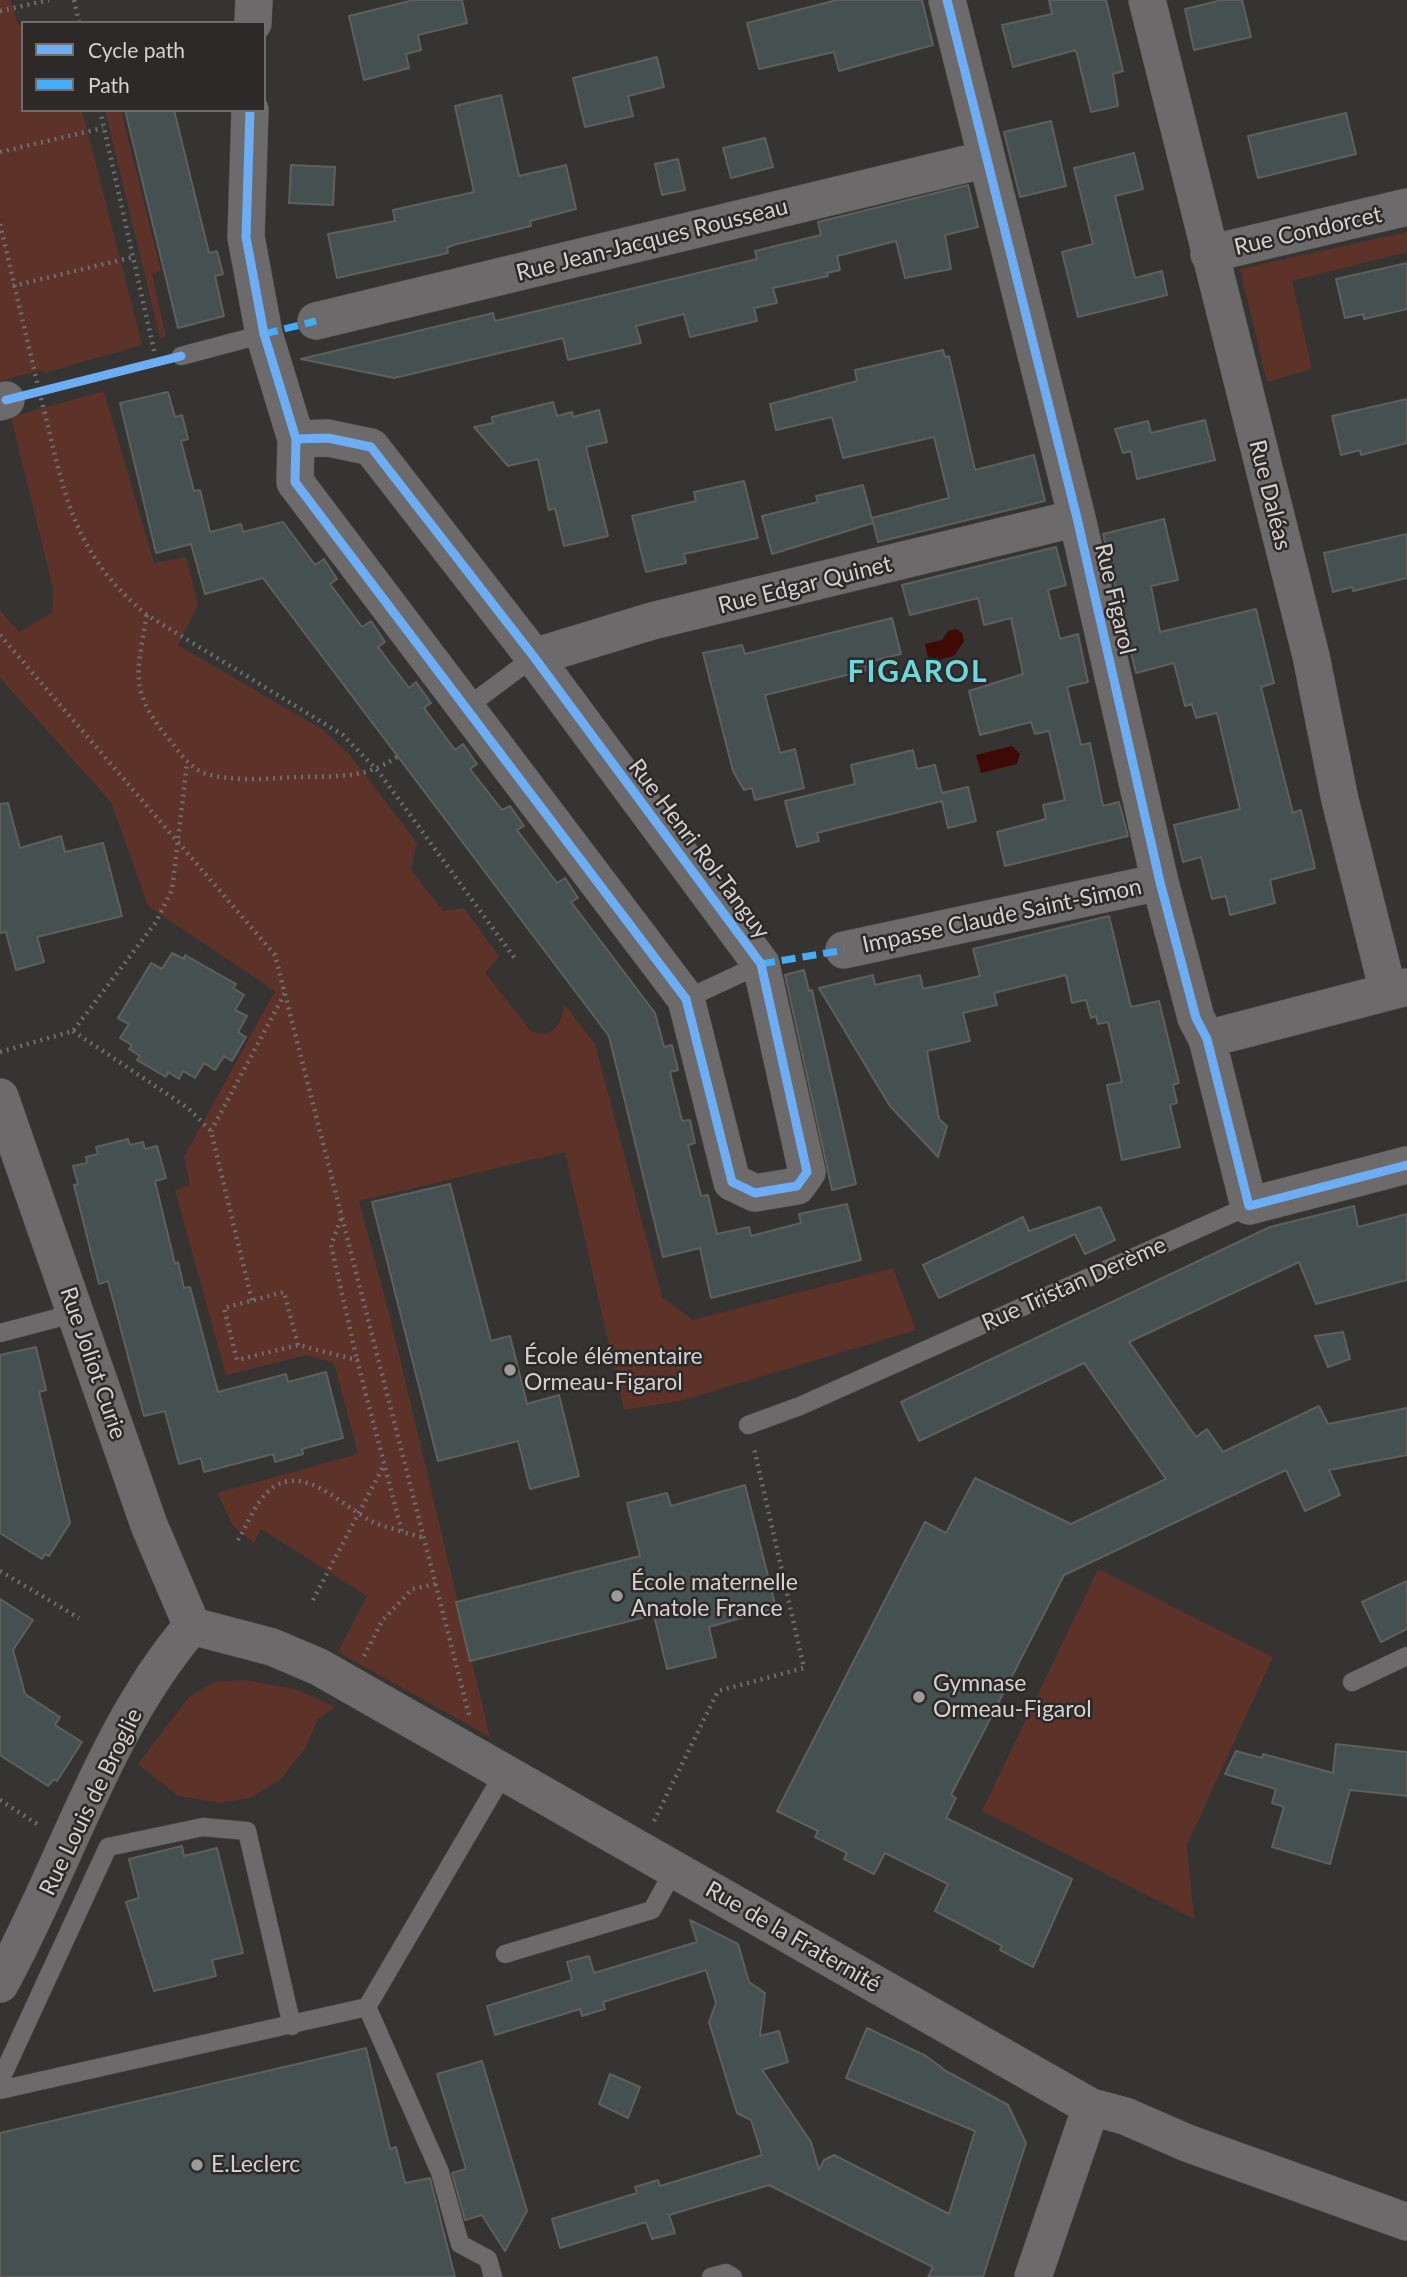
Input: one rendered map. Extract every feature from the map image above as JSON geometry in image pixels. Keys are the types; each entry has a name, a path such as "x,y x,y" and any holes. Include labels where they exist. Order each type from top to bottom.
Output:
{"street":[{"path":"253,21 254,0"},
{"name":"Rue Figarol","path":"947,0 1077,518 1160,882 1196,1018 1206,1039 1249,1206"},
{"name":"Rue Daléas","path":"1147,0 1311,656 1340,800 1397,989"},
{"name":"Rue Henri Rol-Tanguy","path":"250,112 246,237 264,334 296,439 295,482 686,999 732,1182 755,1193 797,1186 807,1172 761,964 534,657 371,447 327,438 296,439"},
{"name":"Rue Jean-Jacques Rousseau","path":"316,321 987,159"},
{"name":"Rue Condorcet","path":"1209,254 1407,207"},
{"name":"Rue Edgar Quinet","path":"534,657 652,621 1077,518"},
{"name":"Impasse Claude Saint-Simon","path":"844,950 1160,882"},
{"path":"1206,1039 1397,989"},
{"name":"Rue Joliot Curie","path":"0,1097 149,1525 192,1626"},
{"name":"Rue Tristan Derème","path":"1249,1206 1407,1165"},
{"name":"Rue de la Fraternité","path":"192,1626 272,1647 349,1685 1091,2107 1125,2116 1186,2143 1407,2222"},
{"name":"Rue Louis de Broglie","path":"0,1984 27,1936 124,1728 167,1655 192,1626"},
{"path":"1033,2277 1091,2107"}],"lane":[{"path":"181,356 264,334"},
{"path":"467,707 534,657"},
{"path":"686,999 761,964"},
{"name":"Rue Tristan Derème","path":"748,1425 800,1406 1249,1206"},
{"path":"0,1333 76,1313"},
{"path":"1352,1682 1407,1656"},
{"path":"0,2091 367,2007 490,1766"},
{"path":"0,2081 108,1847 203,1826 247,1831 292,2026"},
{"path":"505,1954 652,1910 674,1870"},
{"path":"367,2007 440,2172 460,2244 488,2259 493,2277"},
{"path":"711,2277 726,2273 733,2277"}],"path":[{"path":"0,11 49,0"},
{"path":"74,0 79,21"},
{"path":"100,112 157,363"},
{"path":"0,152 103,128"},
{"path":"0,224 13,286 73,520 97,565 122,595 147,615 343,735 378,771 516,960"},
{"path":"13,286 133,257"},
{"path":"147,615 138,670 140,696 148,715 187,762 201,772 226,778 355,775 378,771 398,756"},
{"path":"0,635 275,955 471,1723 490,1766"},
{"path":"0,1052 73,1031 156,922 172,890 187,762"},
{"path":"211,1131 285,992"},
{"path":"73,1031 188,1108 211,1131 252,1301"},
{"path":"342,1216 331,1245 357,1360 402,1532"},
{"path":"298,1345 284,1292 224,1308 237,1360 298,1345 357,1360"},
{"path":"639,1850 718,1691 804,1668 748,1425"},
{"path":"313,1600 357,1510 384,1464"},
{"path":"238,1540 260,1501 276,1486 292,1480 313,1484 371,1521 423,1537"},
{"path":"0,1571 79,1618"},
{"path":"349,1685 382,1621 412,1590 436,1584"},
{"path":"0,1800 70,1843"}],"shaded area":[{"path":"0,0 11,0 18,25 21,25 21,112 83,112 142,345 44,373 42,370 0,381"},
{"path":"105,112 121,112 161,271 152,274 166,337 160,338"},
{"path":"1407,232 1407,252 1292,281 1312,369 1267,382 1240,269"},
{"path":"104,391 154,563 186,557 198,605 178,645 323,730 350,755 417,843 411,870 443,911 464,908 499,957 485,973 531,1031 550,1032 558,1024 565,1005 595,1044 662,1297 693,1320 893,1268 916,1330 680,1401 624,1410 565,1152 359,1201 391,1321 490,1737 338,1652 367,1596 261,1529 254,1543 233,1526 217,1493 358,1454 334,1363 306,1355 226,1375 175,1190 190,1185 184,1157 275,991 148,906 111,802 0,678 0,610 19,632 52,613 53,589 11,417"},
{"path":"956,629 962,633 964,641 954,656 929,662 925,644 942,640 948,631"},
{"path":"1012,746 1020,754 1017,764 981,773 976,755"},
{"path":"1098,1569 1273,1657 1187,1845 1194,1919 982,1811"},
{"path":"245,1680 299,1690 335,1707 318,1719 306,1747 281,1779 250,1798 220,1803 178,1796 138,1764 189,1697 214,1682"}],"building":[{"path":"414,0 462,0 467,23 418,35 421,50 406,54 409,68 364,80 349,16"},
{"path":"837,0 922,0 933,45 839,71 834,52 759,69 747,23"},
{"path":"1049,0 1106,0 1123,71 1113,74 1118,106 1091,112 1076,50 1013,67 1002,25 1052,14"},
{"path":"1222,0 1242,0 1251,37 1194,50 1185,9"},
{"path":"657,57 664,87 628,96 633,116 585,127 573,78"},
{"path":"501,95 519,176 566,165 576,209 530,221 531,226 453,245 447,248 448,253 337,278 328,234 395,221 393,210 474,192 455,106"},
{"path":"125,112 174,112 209,253 217,251 223,274 215,276 224,316 178,328"},
{"path":"1346,113 1356,154 1258,178 1248,136"},
{"path":"1051,121 1066,186 1020,197 1004,132"},
{"path":"765,138 773,167 731,178 723,148"},
{"path":"1134,153 1143,189 1115,196 1135,278 1162,271 1167,295 1078,317 1062,252 1093,244 1074,168"},
{"path":"678,159 685,190 662,195 655,164"},
{"path":"291,165 335,167 333,205 289,203"},
{"path":"968,185 978,227 945,235 951,269 905,278 896,241 837,256 840,270 827,273 828,276 773,288 777,303 754,308 757,321 690,337 684,314 636,326 641,343 568,360 563,338 394,378 301,359 493,313 495,321 757,259 755,251 821,235 818,222"},
{"path":"1407,263 1407,309 1364,319 1363,314 1345,318 1336,279"},
{"path":"943,350 945,357 949,356 975,470 1034,455 1045,501 878,542 872,518 949,498 934,437 843,458 832,417 776,430 770,404 857,381 855,370"},
{"path":"168,392 175,417 182,415 188,439 181,441 194,491 200,490 210,532 241,524 243,532 283,522 315,565 324,559 337,579 330,584 362,627 371,621 385,642 378,647 409,688 416,682 431,703 424,708 455,750 463,744 477,764 470,769 502,810 510,806 524,826 517,830 557,883 565,878 578,898 571,902 655,1013 664,1047 672,1045 678,1070 670,1072 682,1121 690,1120 695,1143 688,1145 701,1196 708,1195 717,1234 749,1227 751,1236 801,1223 799,1214 847,1204 861,1260 711,1298 700,1248 663,1257 609,1036 263,578 205,594 191,544 156,553 120,403"},
{"path":"1407,399 1407,443 1361,455 1360,450 1341,455 1332,416"},
{"path":"553,402 557,416 572,412 573,417 599,410 607,442 586,447 608,536 564,546 555,508 549,510 538,459 508,466 474,427 493,423 492,417"},
{"path":"1205,420 1215,460 1137,479 1131,451 1123,453 1115,429 1148,421 1151,433"},
{"path":"744,481 758,538 684,554 686,563 646,572 632,516 696,501 694,492"},
{"path":"863,485 873,523 772,554 762,516 818,502 816,496"},
{"path":"1164,519 1178,580 1151,586 1160,632 1256,609 1274,683 1261,687 1293,813 1301,810 1315,868 1270,880 1275,903 1230,915 1226,896 1212,899 1201,857 1183,862 1174,825 1240,809 1217,713 1196,718 1192,704 1185,706 1174,663 1136,673 1103,534"},
{"path":"1407,534 1407,578 1353,591 1352,587 1333,592 1324,553"},
{"path":"1056,547 1066,585 1048,590 1060,639 1078,634 1088,682 1067,687 1081,745 1090,743 1103,806 1119,802 1128,836 1005,866 997,832 1046,819 1043,805 1065,800 1049,731 1035,734 1031,722 980,735 969,691 1023,674 1011,618 984,625 978,598 910,615 902,585"},
{"path":"892,618 901,654 865,663 867,670 765,695 780,753 795,749 804,788 755,800 752,788 744,790 733,771 703,653 742,645 745,654"},
{"path":"913,750 917,769 935,765 942,793 968,787 976,821 948,828 942,801 817,833 819,841 797,847 785,801 855,784 851,765"},
{"path":"8,803 20,848 61,836 65,852 103,843 122,916 37,937 44,962 16,970 6,932 0,933 0,804"},
{"path":"1109,916 1131,1007 1159,1001 1179,1083 1173,1085 1177,1103 1170,1105 1180,1147 1122,1160 1107,1085 1122,1082 1108,1022 1098,1024 1096,1016 1091,1018 1086,1000 1072,1003 1066,975 994,993 997,1005 963,1013 970,1041 927,1051 939,1119 947,1126 938,1157 890,1106 819,988 873,975 875,985 920,975 923,989 980,976 973,949"},
{"path":"172,953 184,959 185,955 236,984 233,988 244,995 235,1010 247,1016 238,1032 246,1037 232,1061 224,1056 215,1070 204,1063 195,1078 183,1071 179,1079 168,1072 166,1077 137,1060 140,1056 129,1049 132,1045 120,1038 129,1024 118,1018 151,963 162,969"},
{"path":"804,970 809,991 812,990 856,1184 832,1190 785,975"},
{"path":"128,1139 130,1145 143,1142 145,1149 157,1146 166,1178 155,1181 175,1264 178,1262 184,1288 190,1287 218,1392 286,1374 288,1382 326,1372 343,1438 302,1449 303,1454 275,1462 273,1454 204,1472 201,1458 179,1464 165,1411 144,1416 108,1281 99,1284 74,1185 78,1184 73,1166 87,1163 86,1157 98,1154 96,1147"},
{"path":"450,1184 491,1341 510,1336 527,1404 559,1395 579,1476 530,1489 518,1441 438,1461 372,1202"},
{"path":"1354,1206 1358,1227 1407,1214 1407,1280 1316,1304 1299,1262 1129,1342 1196,1437 1207,1429 1223,1452 1319,1406 1328,1424 1407,1408 1407,1455 1329,1470 1340,1495 1305,1511 1286,1470 1064,1575 951,1795 956,1798 946,1818 1072,1879 1033,1967 1000,1950 1002,1946 935,1911 948,1884 885,1853 874,1874 844,1859 847,1853 815,1837 818,1831 777,1811 925,1522 946,1533 975,1478 1071,1524 1166,1479 1084,1363 919,1441 901,1402 1270,1227"},
{"path":"1100,1207 1115,1240 1085,1254 1075,1234 939,1298 923,1265 1023,1217 1029,1231"},
{"path":"1343,1332 1350,1359 1328,1367 1315,1336"},
{"path":"36,1347 46,1390 39,1392 70,1523 49,1556 45,1554 42,1559 0,1533 0,1355"},
{"path":"745,1485 776,1608 709,1627 716,1657 667,1669 654,1615 470,1661 456,1602 640,1556 627,1503 667,1493 671,1506"},
{"path":"1407,1581 1407,1629 1381,1642 1362,1602"},
{"path":"0,1599 33,1620 13,1650 25,1694 60,1717 55,1725 82,1742 57,1781 54,1779 48,1786 0,1755"},
{"path":"1336,1744 1407,1752 1407,1796 1350,1790 1330,1864 1272,1847 1284,1807 1272,1803 1276,1789 1225,1774 1236,1751 1262,1758 1263,1754 1333,1773"},
{"path":"182,1846 184,1856 217,1848 243,1953 212,1960 216,1976 154,1991 126,1902 139,1898 129,1859"},
{"path":"690,1920 738,1944 749,1982 765,1993 760,2036 779,2031 788,2062 762,2070 811,2142 819,2170 824,2160 834,2155 949,2214 975,2131 846,2078 867,2028 926,2056 946,2071 1008,2105 1026,2143 983,2277 928,2277 933,2267 769,2185 669,2215 675,2233 652,2239 646,2222 560,2248 552,2219 637,2193 635,2187 658,2180 660,2186 762,2155 751,2120 737,2113 709,2022 716,2003 706,1970 603,2002 605,2009 582,2016 580,2009 495,2035 487,2006 572,1980 567,1962 589,1956 594,1973 697,1942"},
{"name":"E.Leclerc","path":"366,2048 390,2149 396,2147 405,2183 430,2178 455,2277 0,2277 0,2133"},
{"path":"482,2061 527,2211 505,2251 482,2215 465,2220 452,2173 466,2169 437,2074"},
{"path":"610,2074 640,2087 628,2118 599,2104"}],"marked path":[{"path":"264,334 316,321"},
{"path":"761,964 844,950"}],"cycle path":[{"path":"947,0 1077,518 1160,882 1196,1018 1207,1039 1249,1206 1407,1165"},
{"path":"250,112 246,237 264,334 296,439"},
{"path":"6,400 181,356"},
{"path":"328,438 371,447 534,657 761,964 807,1172 797,1186 755,1193 732,1182 686,999 295,482 296,439 328,438"}],"place":[{"name":"École élémentaire Ormeau-Figarol","path":"510,1370"},
{"name":"École maternelle Anatole France","path":"617,1596"},
{"name":"Gymnase Ormeau-Figarol","path":"919,1697"},
{"name":"E.Leclerc","path":"197,2165"}],"district":[{"name":"FIGAROL","path":"918,672"}]}
